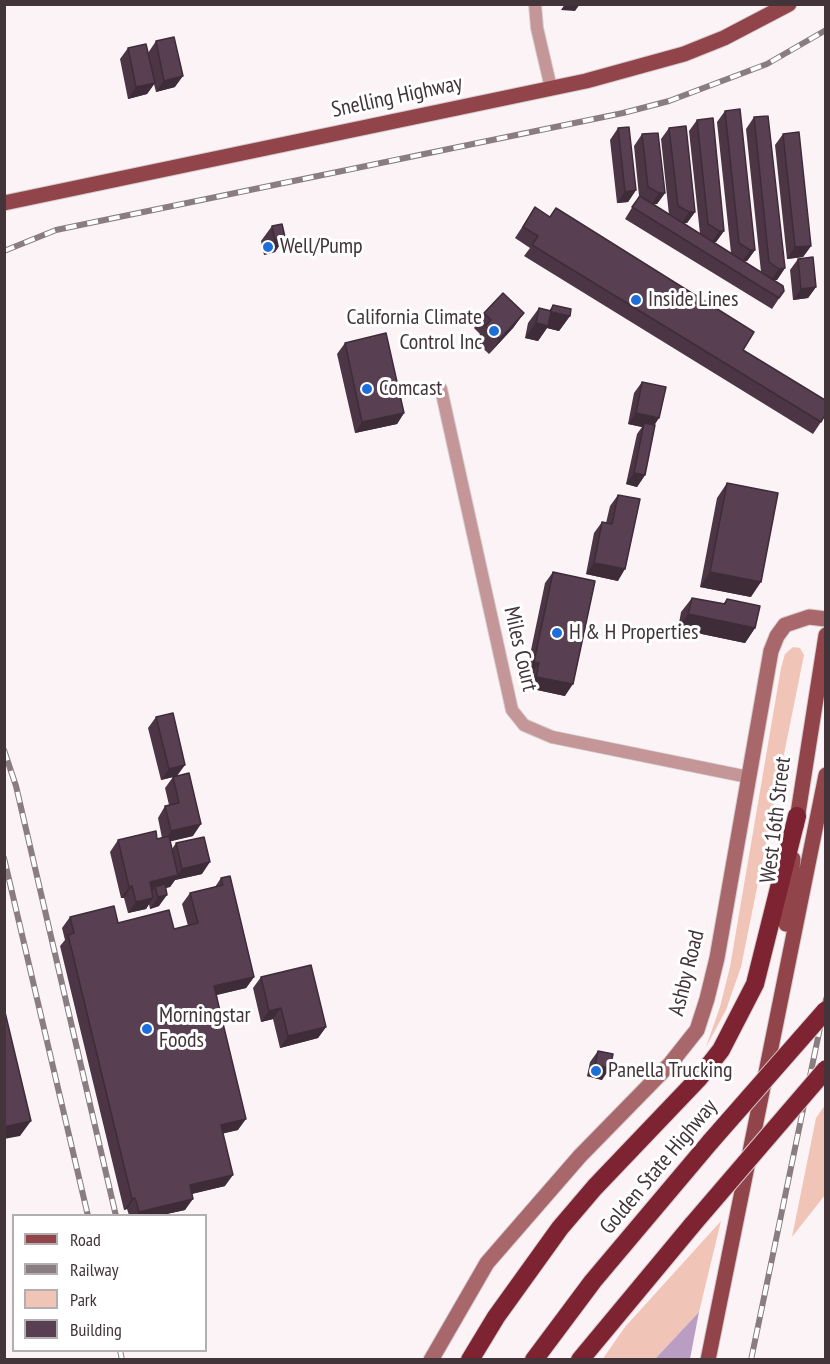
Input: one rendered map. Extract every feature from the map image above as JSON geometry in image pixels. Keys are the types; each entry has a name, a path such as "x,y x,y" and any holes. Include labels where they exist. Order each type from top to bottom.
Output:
{"highway":[{"path":"470,1359 496,1317 560,1227 699,1078 721,1050 755,984 797,816"},
{"name":"Golden State Highway","path":"534,1359 593,1281 825,1010"},
{"path":"580,1359 825,1069"}],"main road":[{"name":"Snelling Highway","path":"4,203 551,88 684,54 724,39 789,5"},
{"name":"Ashby Road","path":"430,1359 487,1263 580,1156 670,1064 697,1030 712,979 771,651 777,636 786,625 796,619 809,617 825,619"},
{"name":"West 16th Street","path":"777,1011 797,816 825,635"},
{"name":"West 16th Street","path":"708,1359 825,775"}],"street":[{"path":"535,4 537,28 551,88"},
{"name":"Miles Court","path":"441,389 512,710 524,725 552,737 748,777"}],"green space":[{"path":"793,647 800,648 804,655 741,967 726,1010 706,1047 720,1007 730,967 781,668 785,654"},
{"path":"825,1105 825,1195 792,1237 816,1118"},
{"path":"721,1221 699,1312 655,1359 602,1360 625,1327"}],"shaded area":[{"path":"699,1312 690,1359 655,1359"}],"building":[{"path":"174,37 183,76 164,81 156,41"},
{"path":"146,44 155,83 136,87 128,48"},
{"path":"740,109 755,250 750,250 739,243 725,111"},
{"path":"768,116 785,268 779,269 769,262 754,117"},
{"path":"713,118 724,231 719,231 708,224 697,120"},
{"path":"686,126 695,212 689,212 678,206 669,128"},
{"path":"629,127 636,190 625,192 618,128"},
{"path":"799,132 811,246 795,247 783,134"},
{"path":"658,133 665,193 659,193 648,187 642,134"},
{"path":"640,196 783,286 784,291 779,298 632,207"},
{"name":"Inside Lines","path":"535,207 550,217 556,208 754,332 743,350 825,400 825,415 821,422 532,245 538,236 523,227"},
{"path":"282,224 285,237 275,240 272,226"},
{"path":"813,257 816,287 801,289 798,259"},
{"path":"503,293 524,313 500,339 485,326 491,320 484,313"},
{"path":"553,305 571,309 570,316 551,312 548,326 536,323 539,308 551,311"},
{"name":"Comcast","path":"386,333 404,413 362,422 345,343"},
{"path":"642,382 666,387 659,418 636,413"},
{"path":"644,423 655,425 645,475 634,473"},
{"path":"727,483 778,493 761,582 710,572"},
{"path":"618,495 640,499 625,569 594,563 602,522 612,524"},
{"name":"H & H Properties","path":"553,572 595,581 573,684 536,677 539,663 534,662"},
{"path":"692,598 725,604 727,599 760,606 755,628 688,614"},
{"path":"173,713 185,765 169,769 156,717"},
{"path":"189,773 201,824 171,831 165,806 179,803 173,777"},
{"path":"156,831 157,839 169,836 178,875 150,882 153,898 136,902 132,886 129,887 118,840"},
{"path":"204,837 210,862 182,869 176,843"},
{"name":"Morningstar Foods","path":"230,876 254,977 214,986 246,1119 221,1125 233,1175 190,1185 193,1199 139,1212 135,1198 132,1199 68,935 74,933 70,917 114,906 118,923 169,910 174,929 198,923 190,893 223,885 221,878"},
{"path":"165,884 167,895 158,897 155,887"},
{"name":"Morningstar Foods","path":"311,965 326,1027 288,1036 281,1008 269,1011 261,977"},
{"path":"4,1008 31,1121 4,1127"},
{"path":"598,1051 613,1054 610,1068 595,1065"}],"railway":[{"path":"4,251 56,230 623,113 669,101 767,64 826,30"},
{"path":"4,750 16,786 116,1214"},
{"path":"4,858 88,1214"},
{"path":"751,1360 826,999"},
{"path":"120,1352 122,1360"}],"place":[{"name":"Well/Pump","path":"268,247"},
{"name":"Inside Lines","path":"636,300"},
{"name":"California Climate Control Inc","path":"494,331"},
{"name":"Comcast","path":"367,389"},
{"name":"H & H Properties","path":"557,633"},
{"name":"Morningstar Foods","path":"147,1029"},
{"name":"Panella Trucking","path":"596,1071"}]}
